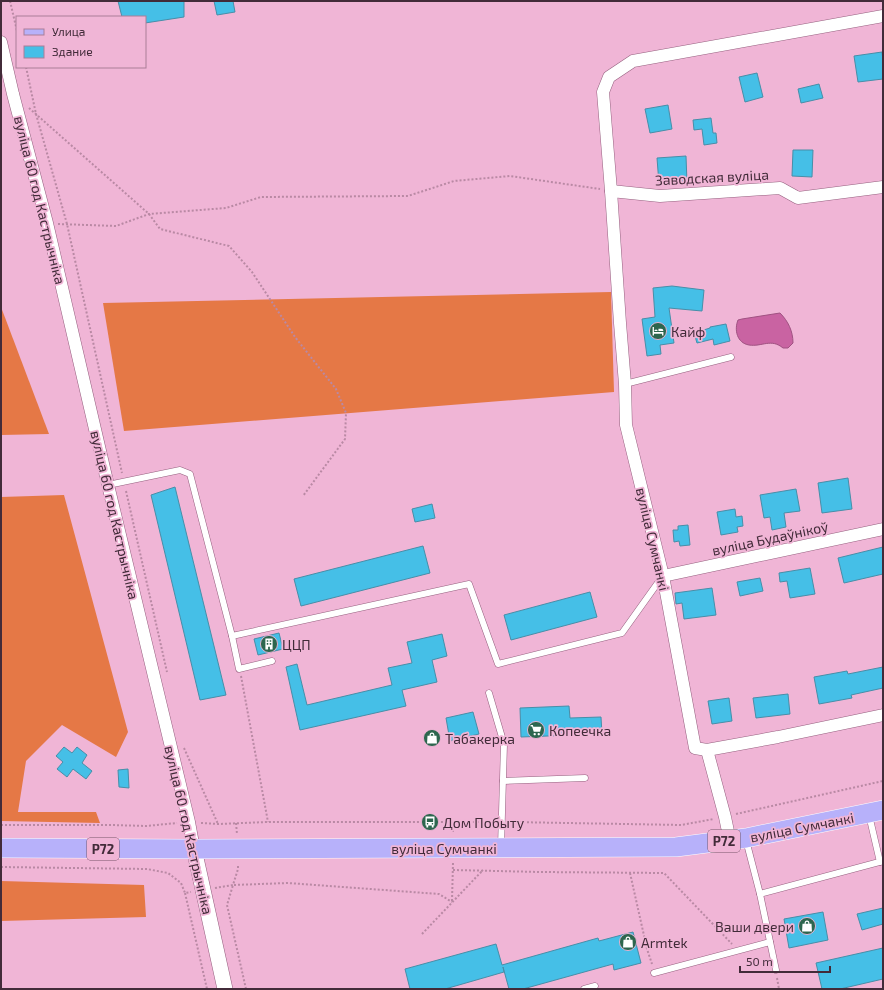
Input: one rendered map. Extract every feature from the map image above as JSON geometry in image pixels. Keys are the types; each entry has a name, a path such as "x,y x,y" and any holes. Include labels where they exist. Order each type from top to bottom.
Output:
{"main road":[{"name":"вуліца Сумчанкі","path":"1,848 194,849 676,847 738,839 876,812"}],"street":[{"name":"вуліца Сумчанкі","path":"707,750 695,748 663,576 626,425 625,384 603,92 609,77 633,61 883,16"},
{"name":"вуліца 60 год Кастрычніка","path":"1,42 47,223 185,807 225,989"},
{"name":"Заводская вуліца","path":"611,191 660,196 780,188 798,198 883,187"},
{"name":"вуліца Будаўнікоў","path":"663,576 883,529"},
{"path":"738,839 725,817 707,750 883,715"}],"lane":[{"path":"625,384 731,357"},
{"path":"108,486 180,470 190,474 232,636 239,669 272,661"},
{"path":"232,636 469,584 498,664 622,633 663,576"},
{"path":"489,693 504,744 501,848"},
{"path":"503,781 585,778"},
{"path":"760,894 882,862 876,812"},
{"path":"738,839 760,894 776,970"},
{"path":"654,973 770,942"},
{"path":"584,989 595,986"}],"path":[{"path":"10,1 16,27"},
{"path":"26,68 36,114 66,224 167,675"},
{"path":"13,94 149,214 160,229 228,246 252,272 294,337 336,389 346,413 345,439 303,496"},
{"path":"47,223 116,226 149,214 226,208 261,197 408,196 454,181 510,176 611,191"},
{"path":"239,669 268,822"},
{"path":"183,745 218,824"},
{"path":"1,825 112,825"},
{"path":"1,867 147,869"},
{"path":"452,902 453,870 664,873 738,950"},
{"path":"422,934 483,870"},
{"path":"630,873 647,949 654,973"},
{"path":"246,989 227,905 233,885 288,883 439,894 452,902"},
{"path":"185,893 207,989"}],"shaded area":[{"path":"611,292 614,392 124,431 103,303"},
{"path":"1,307 49,434 1,435"},
{"path":"780,313 788,323 792,334 793,343 788,348 783,348 779,345 770,343 749,345 745,344 739,339 736,328 738,320"},
{"path":"64,495 128,732 116,757 62,725 26,761 18,812 96,812 100,823 1,821 1,497"},
{"path":"1,881 144,885 146,917 1,921"}],"building":[{"path":"118,1 184,1 184,17 146,23 146,16 122,16"},
{"path":"214,1 233,1 235,12 217,15"},
{"path":"882,52 883,79 858,82 854,56"},
{"path":"757,73 763,97 745,102 739,77"},
{"path":"819,84 823,98 801,103 798,89"},
{"path":"668,105 672,129 650,133 645,109"},
{"path":"711,118 713,133 716,133 717,143 704,145 702,129 694,130 693,120"},
{"path":"793,150 813,150 812,177 792,176"},
{"path":"686,156 687,183 659,184 657,158"},
{"path":"672,286 704,290 702,311 669,308 674,343 660,345 661,354 647,356 642,319 655,317 653,288"},
{"path":"726,324 730,341 714,345 713,339 697,343 694,333 710,327"},
{"path":"848,478 852,509 822,513 818,483"},
{"path":"175,487 226,695 200,700 151,495"},
{"path":"796,489 800,511 784,513 786,527 772,530 770,517 764,518 760,495"},
{"path":"432,504 435,518 415,522 412,509"},
{"path":"735,509 736,517 742,516 743,526 737,527 738,532 721,535 717,512"},
{"path":"688,525 690,545 680,546 679,541 674,542 673,530 678,530 678,526"},
{"path":"423,546 430,573 301,606 294,579"},
{"path":"883,547 883,574 844,583 838,558"},
{"path":"810,568 815,594 790,598 787,581 780,582 779,573"},
{"path":"760,578 763,591 740,596 737,582"},
{"path":"712,588 716,615 684,619 682,603 676,604 675,593"},
{"path":"590,592 597,617 511,640 504,615"},
{"name":"ЦЦП","path":"279,633 283,649 258,655 254,639"},
{"path":"442,634 447,656 432,660 437,682 402,690 406,706 300,730 286,667 297,664 307,705 392,685 388,668 412,663 407,642"},
{"path":"883,667 883,688 851,695 852,698 819,704 814,677 847,671 848,674"},
{"path":"788,694 790,714 756,718 753,698"},
{"path":"729,698 732,721 712,724 708,701"},
{"path":"569,706 570,718 601,717 602,734 521,737 520,708"},
{"path":"473,712 479,734 450,741 446,718"},
{"path":"64,747 72,753 77,747 87,755 82,763 92,771 86,779 73,769 67,777 57,769 63,762 56,756"},
{"path":"128,769 129,788 119,787 118,770"},
{"path":"883,908 883,924 862,930 857,914"},
{"path":"823,912 828,940 789,948 784,919"},
{"path":"633,932 641,963 614,970 613,964 523,989 509,989 503,967 504,972 445,989 410,989 405,969 496,944 502,965 598,938 599,941"},
{"path":"883,948 883,979 840,989 822,989 816,963"}],"place":[{"name":"Кайф","path":"658,331"},
{"name":"ЦЦП","path":"269,644"},
{"name":"Копеечка","path":"536,730"},
{"name":"Табакерка","path":"432,738"},
{"name":"Дом Побыту","path":"430,822"},
{"name":"Ваши двери","path":"807,926"},
{"name":"Armtek","path":"628,942"}]}
